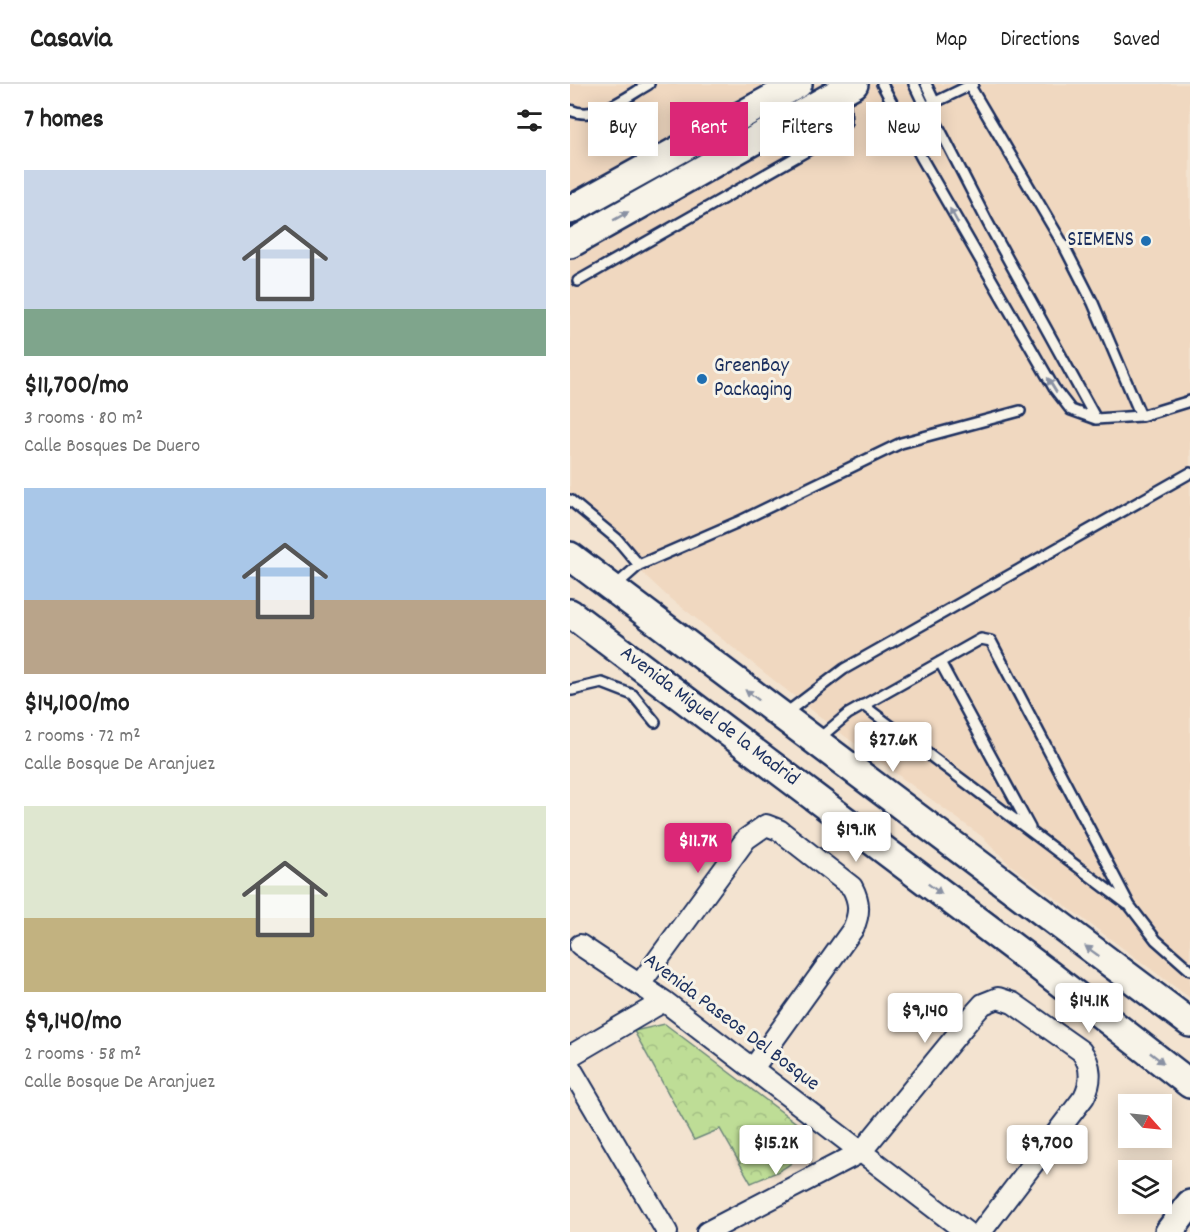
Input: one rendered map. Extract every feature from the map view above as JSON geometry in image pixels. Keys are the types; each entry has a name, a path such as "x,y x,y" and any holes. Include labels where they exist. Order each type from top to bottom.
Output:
{"main road":[{"path":"570,210 798,84"},
{"path":"570,244 846,89"},
{"name":"Avenida Miguel de la Madrid","path":"570,556 1190,1023"},
{"name":"Avenida Miguel de la Madrid","path":"570,613 1190,1084"},
{"path":"1169,1232 1190,1204"}],"street":[{"path":"640,984 746,839 766,825 780,830 852,886 857,897 859,916 853,929 754,1067"},
{"name":"Avenida Paseos Del Bosque","path":"580,945 640,984 754,1067 966,1232"},
{"path":"707,1232 861,1152 974,1014 983,1004 998,998 1013,1003 1081,1051 1090,1071 1084,1097 981,1232"},
{"path":"570,1056 664,1001"},
{"path":"570,1067 667,1232"}],"lane":[{"path":"570,110 581,113 600,111 649,84"},
{"path":"882,84 1054,388 1071,410 1096,419 1141,416 1190,401"},
{"path":"914,84 924,102"},
{"path":"926,84 935,102"},
{"path":"937,102 971,85 1064,246 1093,303 1141,416"},
{"path":"578,281 833,136 846,122 846,89"},
{"path":"941,133 1096,419"},
{"path":"612,589 639,565 738,522 901,443 1020,411"},
{"path":"781,717 844,669 1190,473"},
{"path":"570,500 617,539 639,565"},
{"path":"815,742 848,714 863,705 981,639 991,641 1130,906 1156,940 1190,970"},
{"path":"940,662 1031,830"},
{"path":"572,690 602,683 633,695 655,722"},
{"path":"863,705 1130,906"}],"shaded area":[{"path":"570,84 1190,84 1190,998 1009,864 984,838 842,734 665,594 600,533 570,510"}],"green space":[{"path":"665,1024 799,1125 802,1138 801,1148 791,1163 751,1183 720,1129 694,1140 634,1031"}],"place":[{"name":"SIEMENS","path":"1146,241"},
{"name":"GreenBay Packaging","path":"702,379"}]}
